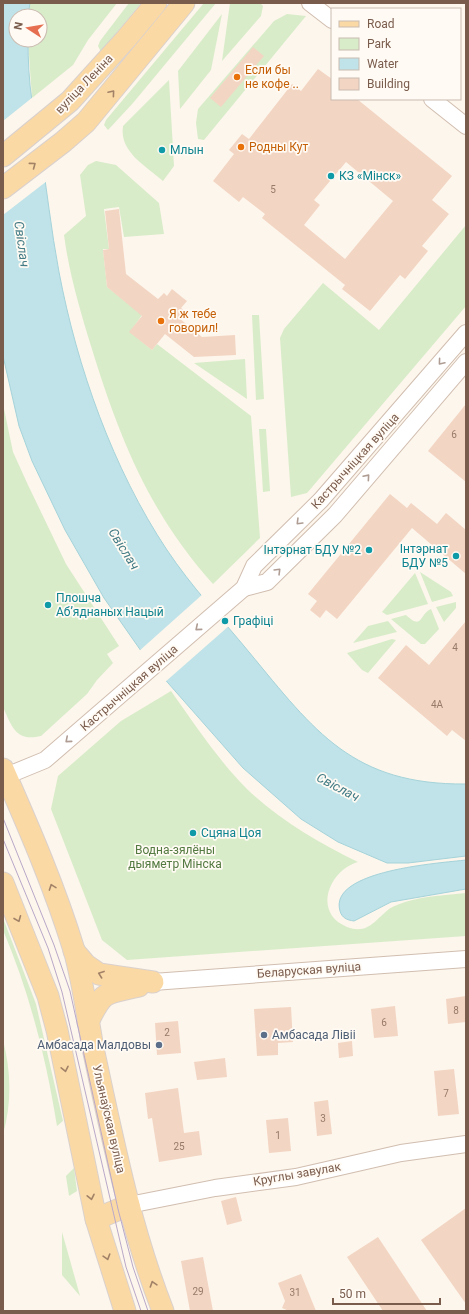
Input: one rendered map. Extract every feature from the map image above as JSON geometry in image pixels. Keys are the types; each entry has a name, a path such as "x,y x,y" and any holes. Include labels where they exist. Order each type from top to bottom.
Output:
{"main road":[{"name":"вуліца Леніна","path":"86,122 78,112 78,106 148,27 156,3"},
{"name":"вуліца Леніна","path":"3,156 58,112 91,80 156,3"},
{"name":"вуліца Леніна","path":"3,188 63,142 86,122 184,3"},
{"name":"Ульянаўская вуліца","path":"4,774 48,878 74,951 106,1108 129,1205 153,1286 163,1311"},
{"path":"3,883 48,996 57,1030 96,1220 125,1311"},
{"path":"74,951 86,965 99,974 153,982"},
{"path":"88,1022 96,1006 108,993 153,982"},
{"path":"96,1220 129,1205"}],"street":[{"path":"310,3 331,19"},
{"path":"436,102 466,126"},
{"name":"Кастрычніцкая вуліца","path":"4,774 44,760 244,588 254,566 321,500 466,332"},
{"name":"Кастрычніцкая вуліца","path":"244,588 267,582 335,514 466,362"},
{"name":"Беларуская вуліца","path":"153,982 466,959"},
{"name":"Круглы завулак","path":"129,1205 216,1188 296,1177 401,1153 466,1144"}],"green space":[{"path":"30,3 117,3 88,40 73,65 32,98 29,48 48,48 48,8 29,8"},
{"path":"129,3 141,3 101,52 98,46 100,41"},
{"path":"204,3 216,3 133,103 108,130 104,125 106,120"},
{"path":"230,3 260,3 263,6 261,16 222,61"},
{"path":"222,14 211,70 180,109 178,71"},
{"path":"287,14 306,16 204,140 198,139 196,123 198,109 274,21"},
{"path":"169,80 174,166 163,181 135,158 129,151 123,135 123,126"},
{"path":"96,161 116,165 159,203 164,234 124,237 119,207 104,209 109,249 103,249 107,287 142,315 130,332 152,350 157,344 251,416 260,538 213,584 171,530 138,472 113,412 79,305 64,235 86,216 80,175 88,165"},
{"path":"466,225 466,306 307,493 291,497 280,338 284,329 323,283 379,330"},
{"path":"252,315 259,315 264,399 256,400"},
{"path":"245,359 247,399 194,363"},
{"name":"Плошча Абʼяднаных Нацый","path":"3,404 13,452 28,485 66,564 119,646 107,654 113,663 97,680 87,694 41,736 33,737 20,735 12,727 3,707"},
{"path":"259,429 266,429 270,491 263,492"},
{"path":"420,572 451,592 453,596 432,602"},
{"path":"415,573 428,604 387,615 382,612"},
{"path":"456,602 456,608 444,622 436,607"},
{"path":"431,609 439,629 425,644 421,644 391,619 406,615 415,622 420,620 427,611"},
{"path":"388,621 397,632 353,643 368,626"},
{"path":"392,639 396,640 368,673 362,670 347,653"},
{"name":"Водна-зялёны дыяметр Мінска","path":"171,691 236,778 259,800 272,811 300,830 358,862 339,874 328,892 327,902 330,912 336,921 354,929 366,928 391,908 405,902 428,897 466,893 466,936 127,960 102,940 51,809 58,776 121,721"},
{"path":"3,918 36,1004 63,1121 57,1126 48,1076 36,1026 13,954 3,930"},
{"path":"3,1040 8,1063 9,1099 3,1134"},
{"path":"74,1168 77,1191 69,1196 66,1176"},
{"path":"62,1232 80,1296 62,1275"}],"water":[{"name":"Свіслач","path":"3,3 30,3 29,8 8,8 8,48 28,48 32,101 56,256 67,308 87,380 114,451 130,486 167,550 206,602 295,707 317,729 340,748 365,764 394,775 427,782 466,784 466,856 408,863 387,863 338,842 301,819 243,768 146,658 104,598 65,530 32,461 19,426 3,356"},
{"path":"466,860 466,889 391,902 354,921 345,918 340,911 341,897 351,886 368,878 389,871 434,863"}],"pier":[{"path":"33,97 47,181 3,215 3,121"},
{"path":"204,593 230,625 164,683 138,652"}],"building":[{"name":"Если бы не кофе ..","path":"253,47 264,56 221,107 210,98"},
{"path":"318,69 331,78 331,100 358,100 452,176 432,200 449,214 422,246 428,251 405,279 400,275 370,311 342,289 345,285 262,218 265,214 243,197 239,202 213,181 234,154 229,150 242,134 249,139 292,84 301,91","holes":["346,162 393,201 345,259 304,225 320,205 314,200"]},
{"path":"119,209 126,274 158,299 164,293 167,296 172,289 187,301 181,308 185,311 179,318 202,337 235,335 236,355 194,357 165,334 152,350 129,332 142,316 107,287 103,250 109,249 105,211"},
{"path":"466,404 466,482 428,451"},
{"name":"Інтэрнат БДУ №2","path":"390,494 407,508 411,503 437,524 446,513 466,530 466,574 412,528 337,619 326,610 320,618 310,610 317,601 308,594"},
{"path":"466,621 466,741 452,730 447,736 378,678 406,645 429,665"},
{"path":"466,996 466,1022 448,1024 446,999"},
{"path":"395,1006 398,1036 374,1038 371,1009"},
{"path":"291,1007 293,1042 278,1043 278,1055 257,1056 254,1009"},
{"path":"178,1021 181,1053 157,1055 155,1023"},
{"path":"352,1041 353,1056 339,1058 338,1043"},
{"path":"225,1058 227,1077 197,1080 194,1062"},
{"path":"454,1069 459,1114 438,1116 434,1071"},
{"path":"178,1088 184,1133 199,1131 202,1155 159,1162 152,1118 148,1119 145,1093"},
{"path":"328,1100 332,1134 317,1136 314,1102"},
{"path":"288,1118 291,1151 269,1153 266,1120"},
{"path":"236,1197 242,1221 227,1225 221,1201"},
{"path":"466,1208 466,1304 421,1240"},
{"path":"378,1237 427,1311 383,1311 347,1257"},
{"path":"203,1257 213,1311 190,1311 181,1261"},
{"path":"301,1274 316,1311 289,1311 282,1308 285,1301 278,1283"}],"tram line":[{"path":"3,818 54,945 70,991 118,1209 133,1267 148,1311"},
{"path":"3,839 48,948 62,992 126,1267 141,1311"}],"place":[{"name":"Если бы не кофе ..","path":"237,77"},
{"name":"Родны Кут","path":"241,147"},
{"name":"Млын","path":"162,150"},
{"name":"КЗ «Мінск»","path":"331,176"},
{"name":"Я ж тебе говорил!","path":"161,321"},
{"name":"Інтэрнат БДУ №2","path":"369,550"},
{"name":"Інтэрнат БДУ №5","path":"456,556"},
{"name":"Плошча Абʼяднаных Нацый","path":"48,605"},
{"name":"Графіці","path":"225,621"},
{"name":"Сцяна Цоя","path":"193,833"},
{"name":"Амбасада Лівіі","path":"264,1035"},
{"name":"Амбасада Малдовы","path":"159,1045"}]}
